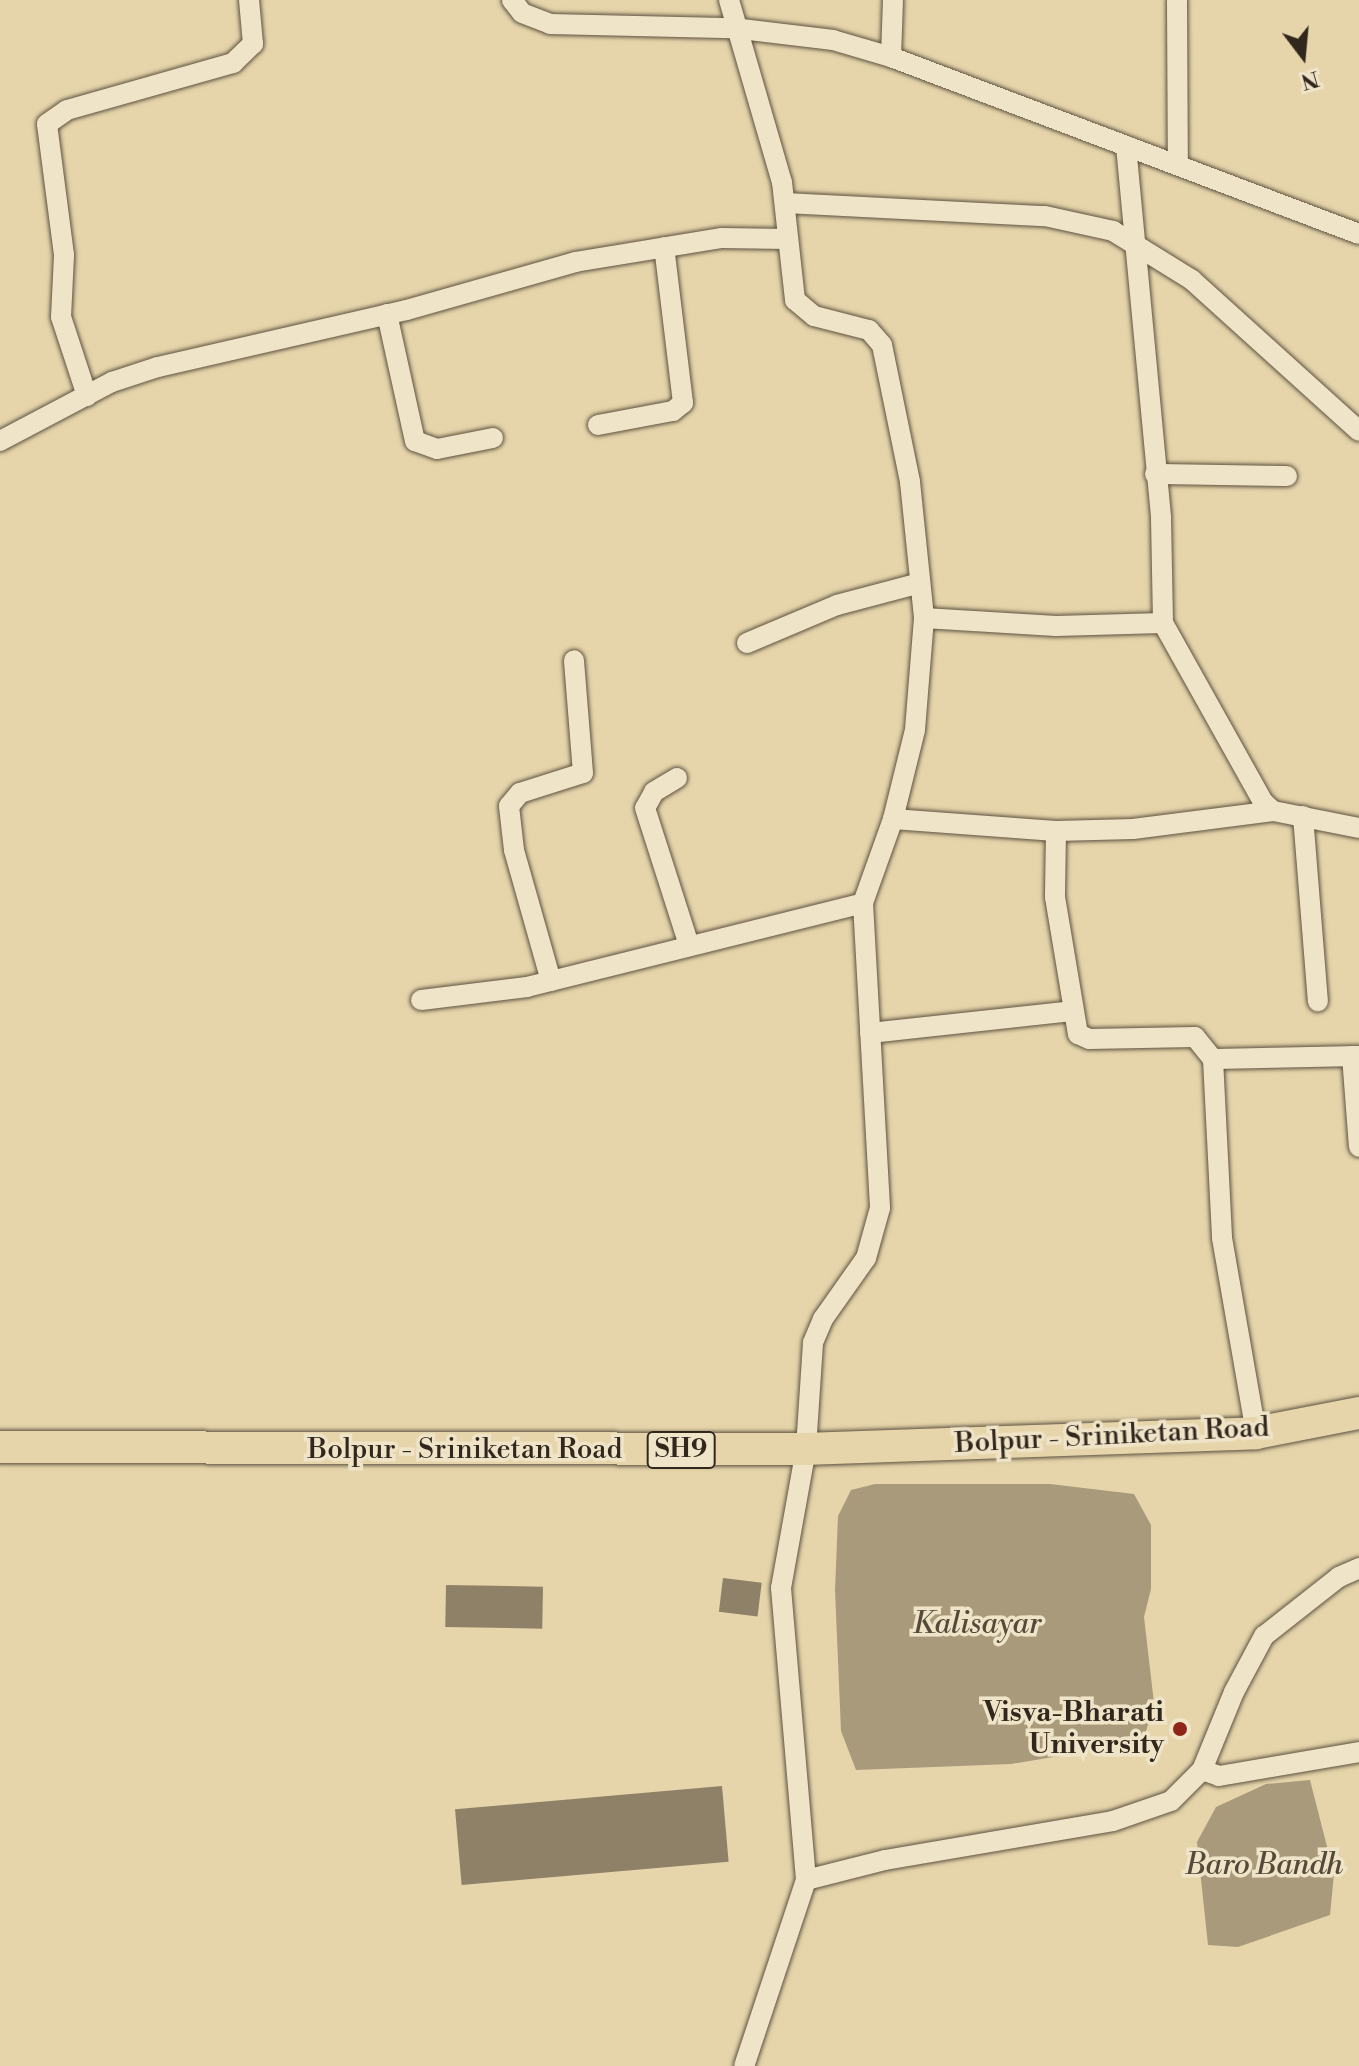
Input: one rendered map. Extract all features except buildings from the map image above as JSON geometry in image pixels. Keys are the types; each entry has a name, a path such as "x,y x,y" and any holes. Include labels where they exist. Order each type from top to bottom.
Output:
{"main road":[{"name":"Bolpur - Sriniketan Road","path":"0,1447 806,1449 1256,1433 1359,1413"}],"street":[{"path":"87,396 61,317 64,255 47,124 67,110 233,63 253,44 249,0"},
{"path":"512,0 522,13 550,24 733,28 810,35 891,57 1359,234"},
{"path":"729,0 733,28 785,203 787,239 799,307 814,316 869,330 882,345 905,455 924,618 915,730 893,819 863,903 880,1208 866,1258 823,1319 813,1343 806,1449 781,1588 781,1624 806,1880 744,2066"},
{"path":"891,57 893,0"},
{"path":"1177,0 1178,165"},
{"path":"1126,146 1131,241 1155,474 1163,623 1246,778 1273,811"},
{"path":"785,203 1068,219 1131,241 1210,295 1359,431"},
{"path":"0,441 87,396 158,367 387,314 575,262 722,238 787,239"},
{"path":"598,425 673,411 683,403 664,247"},
{"path":"387,314 415,441 437,449 493,438"},
{"path":"1155,474 1287,476"},
{"path":"747,643 850,600 920,583"},
{"path":"924,618 1056,626 1163,623"},
{"path":"551,981 514,850 509,806 520,793 583,773 576,737 574,660"},
{"path":"677,778 654,792 645,808 689,945"},
{"path":"893,819 1056,831 1133,829 1273,811 1359,828"},
{"path":"1303,816 1318,1001"},
{"path":"1056,831 1055,897 1078,1034 1084,1038 1195,1037 1213,1059 1222,1238 1256,1433"},
{"path":"421,1000 551,981 863,903"},
{"path":"870,1033 1072,1011"},
{"path":"1213,1059 1356,1056 1359,1147"},
{"path":"806,1880 885,1860 1012,1842 1148,1813 1171,1801 1202,1770 1234,1692 1264,1636 1339,1577 1359,1568"},
{"path":"1202,1770 1219,1776 1359,1752"}],"water":[{"name":"Kalisayar","path":"875,1484 1050,1484 1134,1494 1151,1525 1151,1589 1144,1617 1154,1703 1143,1742 1011,1764 856,1770 841,1731 835,1590 838,1516 851,1490"},
{"name":"Baro Bandh","path":"1310,1780 1334,1874 1330,1915 1238,1947 1208,1945 1197,1842 1216,1807 1266,1784"}],"place":[{"name":"Visva-Bharati University","path":"1180,1729"}]}
